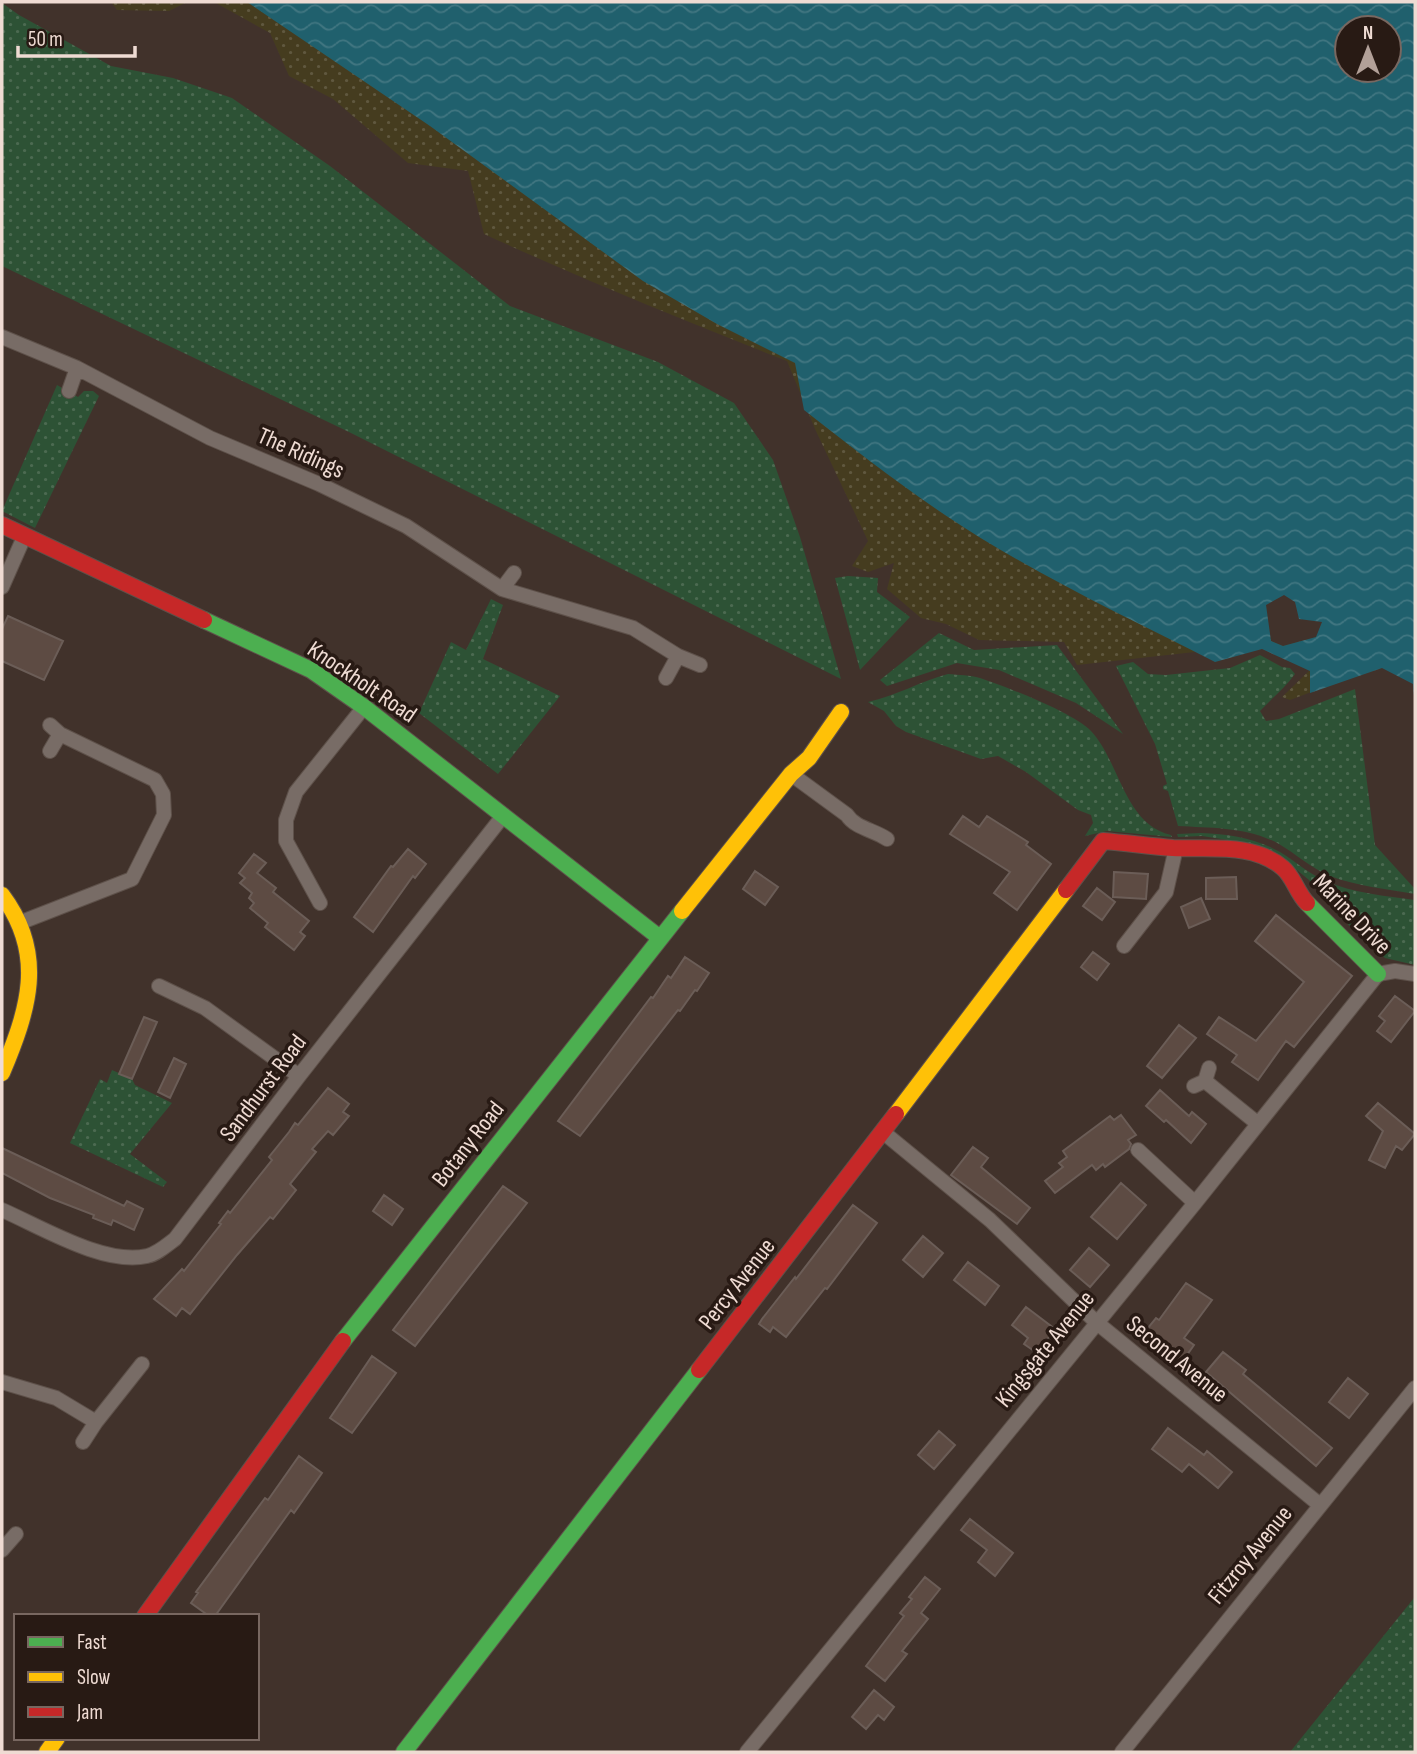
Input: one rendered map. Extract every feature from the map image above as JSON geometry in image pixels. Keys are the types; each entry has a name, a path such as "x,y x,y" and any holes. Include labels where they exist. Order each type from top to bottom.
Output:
{"street":[{"name":"The Ridings","path":"2,337 77,368 209,438 319,484 406,526 502,589 633,628 678,656 700,665"},
{"path":"69,391 77,368"},
{"name":"Knockholt Road","path":"2,525 311,670 364,707 660,938"},
{"path":"2,587 24,537"},
{"path":"502,589 514,573"},
{"path":"666,678 678,656"},
{"path":"320,903 286,841 286,820 296,792 364,707"},
{"name":"Botany Road","path":"146,1614 358,1321 791,774 809,758 841,712"},
{"path":"19,923 132,880 164,815 163,794 155,780 55,729 50,751"},
{"path":"791,774 846,815 851,822 876,831 887,839"},
{"name":"Sandhurst Road","path":"2,1210 101,1254 121,1259 149,1256 175,1239 503,816"},
{"name":"Marine Drive","path":"1103,841 1176,848 1221,847 1262,855 1285,869 1298,894 1378,974 1395,971 1415,974"},
{"name":"Percy Avenue","path":"404,1752 883,1132 1103,841"},
{"path":"1124,946 1166,892 1176,848"},
{"path":"2,895 19,923 27,949 29,997 19,1034 2,1073"},
{"name":"Kingsgate Avenue","path":"747,1752 1195,1203 1378,974"},
{"path":"159,986 205,1009 299,1076"},
{"path":"1203,1079 1257,1123"},
{"name":"Second Avenue","path":"883,1132 990,1220 1097,1322 1320,1505"},
{"path":"1138,1150 1195,1203"},
{"path":"83,1442 142,1364"},
{"path":"2,1381 56,1398 96,1422"},
{"name":"Fitzroy Avenue","path":"1122,1752 1415,1388"},
{"path":"2,1550 16,1534"}],"green space":[{"path":"2,3 111,66 173,78 232,98 330,166 510,306 658,362 734,403 773,460 800,537 841,679 349,432 2,266"},
{"path":"57,385 78,397 84,391 93,391 99,396 35,528 2,511"},
{"path":"835,578 878,578 877,592 910,617 860,670"},
{"path":"491,599 503,605 483,659 560,696 498,774 419,713 451,642 466,650"},
{"path":"939,633 974,650 1057,645 1123,734 1076,703 999,670 957,663 887,686 880,680"},
{"path":"1260,655 1282,667 1290,668 1295,674 1260,711 1266,721 1279,719 1355,689 1375,845 1415,889 1415,894 1361,885 1330,876 1279,844 1255,834 1230,829 1178,826 1168,791 1163,789 1167,784 1155,744 1116,666 1133,662 1148,674 1166,675 1230,668"},
{"path":"948,674 972,676 992,682 1039,701 1082,724 1101,744 1124,790 1143,818 1155,829 1172,837 1107,831 1085,836 1093,823 1091,815 1078,810 1026,772 998,756 981,759 906,732 896,726 884,711 868,702"},
{"path":"1177,834 1232,836 1261,843 1280,852 1319,878 1336,885 1370,894 1415,900 1415,965 1385,958 1339,916 1309,880 1292,866 1241,842 1202,836 1178,837"},
{"path":"112,1070 172,1103 130,1154 167,1182 163,1187 70,1143 100,1079 107,1083"},
{"path":"1415,1596 1415,1752 1290,1752 1414,1598"}],"sand":[{"path":"111,2 187,2 169,11 117,10"},
{"path":"214,2 422,2 1267,622 1271,641 1283,646 1317,637 1381,666 1290,700 1282,697 1316,664 1263,648 1231,648 1077,665 1064,642 979,640 946,624 921,618 887,589 894,563 868,572 852,566 868,541 815,429 787,361 635,300 484,234 468,171 408,163 333,99 289,76 270,33"}],"water":[{"path":"247,2 1415,2 1415,707 1413,684 1382,668 1310,693 1310,671 1262,649 1215,662 1010,556 873,464 804,410 795,363 717,324 643,281 430,126","holes":["1284,595 1295,602 1299,619 1322,622 1316,637 1283,646 1271,641 1266,605"]}],"building":[{"path":"8,616 63,641 44,680 2,661 2,629"},
{"path":"963,816 979,827 987,816 1028,842 1026,845 1051,864 1017,910 994,893 1010,872 950,834"},
{"path":"408,849 426,864 415,878 413,876 373,932 354,917 391,866 393,867"},
{"path":"254,854 266,863 257,873 276,888 273,892 309,921 300,932 305,936 294,950 265,927 268,923 250,908 254,903 249,898 252,893 240,883 245,878 239,873"},
{"path":"755,871 778,887 765,905 743,889"},
{"path":"1114,872 1148,874 1146,899 1113,897"},
{"path":"1236,877 1237,899 1206,899 1206,878"},
{"path":"1097,888 1115,902 1102,920 1083,906"},
{"path":"1201,898 1210,919 1189,928 1181,907"},
{"path":"1276,915 1352,976 1294,1047 1286,1041 1258,1080 1232,1062 1237,1055 1207,1034 1219,1017 1256,1041 1304,982 1255,941"},
{"path":"1093,952 1109,964 1097,980 1081,967"},
{"path":"685,957 709,973 580,1136 558,1121 651,997 653,998 668,976 671,978"},
{"path":"1395,996 1415,1011 1391,1042 1377,1031 1385,1021 1379,1016"},
{"path":"144,1017 157,1022 132,1079 119,1074"},
{"path":"1179,1025 1196,1038 1162,1078 1147,1066"},
{"path":"174,1058 186,1064 170,1098 158,1092"},
{"path":"328,1088 349,1104 343,1112 349,1116 333,1135 328,1131 312,1149 316,1152 290,1184 296,1190 273,1219 270,1217 190,1314 182,1308 176,1316 154,1299 182,1269 184,1271 228,1211 230,1213 272,1160 269,1157 295,1123 298,1125"},
{"path":"1160,1090 1189,1116 1192,1112 1206,1124 1191,1143 1146,1106"},
{"path":"1378,1103 1415,1134 1402,1150 1396,1146 1385,1168 1369,1160 1383,1131 1366,1116"},
{"path":"1121,1115 1136,1135 1128,1140 1131,1144 1129,1149 1105,1167 1103,1164 1096,1170 1092,1165 1055,1193 1045,1181 1063,1167 1059,1163 1067,1157 1063,1151 1110,1116 1114,1120"},
{"path":"973,1147 988,1158 981,1167 1030,1208 1017,1224 951,1175"},
{"path":"2,1148 124,1206 127,1201 143,1209 134,1230 113,1220 111,1225 93,1218 94,1215 50,1198 2,1173"},
{"path":"1121,1183 1146,1205 1117,1239 1091,1217"},
{"path":"503,1186 527,1203 415,1346 393,1330"},
{"path":"384,1195 403,1209 392,1225 373,1211"},
{"path":"853,1205 877,1223 786,1337 773,1327 770,1332 759,1324 762,1319"},
{"path":"923,1236 943,1253 923,1277 903,1260"},
{"path":"1089,1248 1109,1265 1090,1287 1070,1270"},
{"path":"968,1262 999,1286 985,1305 954,1280"},
{"path":"1186,1283 1212,1300 1184,1338 1194,1345 1182,1362 1143,1334 1156,1318 1159,1320"},
{"path":"1026,1307 1055,1329 1037,1353 1024,1344 1028,1338 1012,1325"},
{"path":"1223,1352 1246,1370 1243,1374 1332,1448 1316,1466 1206,1372"},
{"path":"372,1356 396,1373 352,1433 330,1418"},
{"path":"1348,1378 1368,1394 1349,1418 1329,1402"},
{"path":"1168,1428 1204,1455 1207,1451 1232,1472 1218,1488 1189,1464 1182,1472 1152,1449"},
{"path":"939,1431 955,1445 934,1469 918,1455"},
{"path":"299,1456 322,1473 294,1513 291,1510 216,1614 206,1614 191,1603 198,1593 196,1592 265,1498 268,1500"},
{"path":"970,1519 1013,1553 995,1576 978,1562 987,1550 961,1530"},
{"path":"925,1577 940,1589 921,1613 928,1619 902,1651 907,1654 885,1681 866,1666 904,1616 900,1613"},
{"path":"874,1690 894,1707 884,1720 878,1715 866,1729 852,1717"}],"traffic: fast":[{"path":"204,620 311,670 364,707 660,938"},
{"path":"1307,903 1378,974"},
{"path":"343,1341 682,911"},
{"path":"404,1752 699,1370"}],"traffic: slow":[{"path":"682,911 791,774 809,758 841,712"},
{"path":"896,1114 1066,890"},
{"path":"2,895 16,917 25,939 29,961 25,1005 2,1073"},
{"path":"47,1752 56,1740"}],"traffic: jam":[{"path":"2,525 204,620"},
{"path":"1066,890 1103,841 1173,848 1231,849 1258,854 1283,868 1307,903"},
{"path":"699,1370 896,1114"},
{"path":"146,1614 343,1341"}]}
